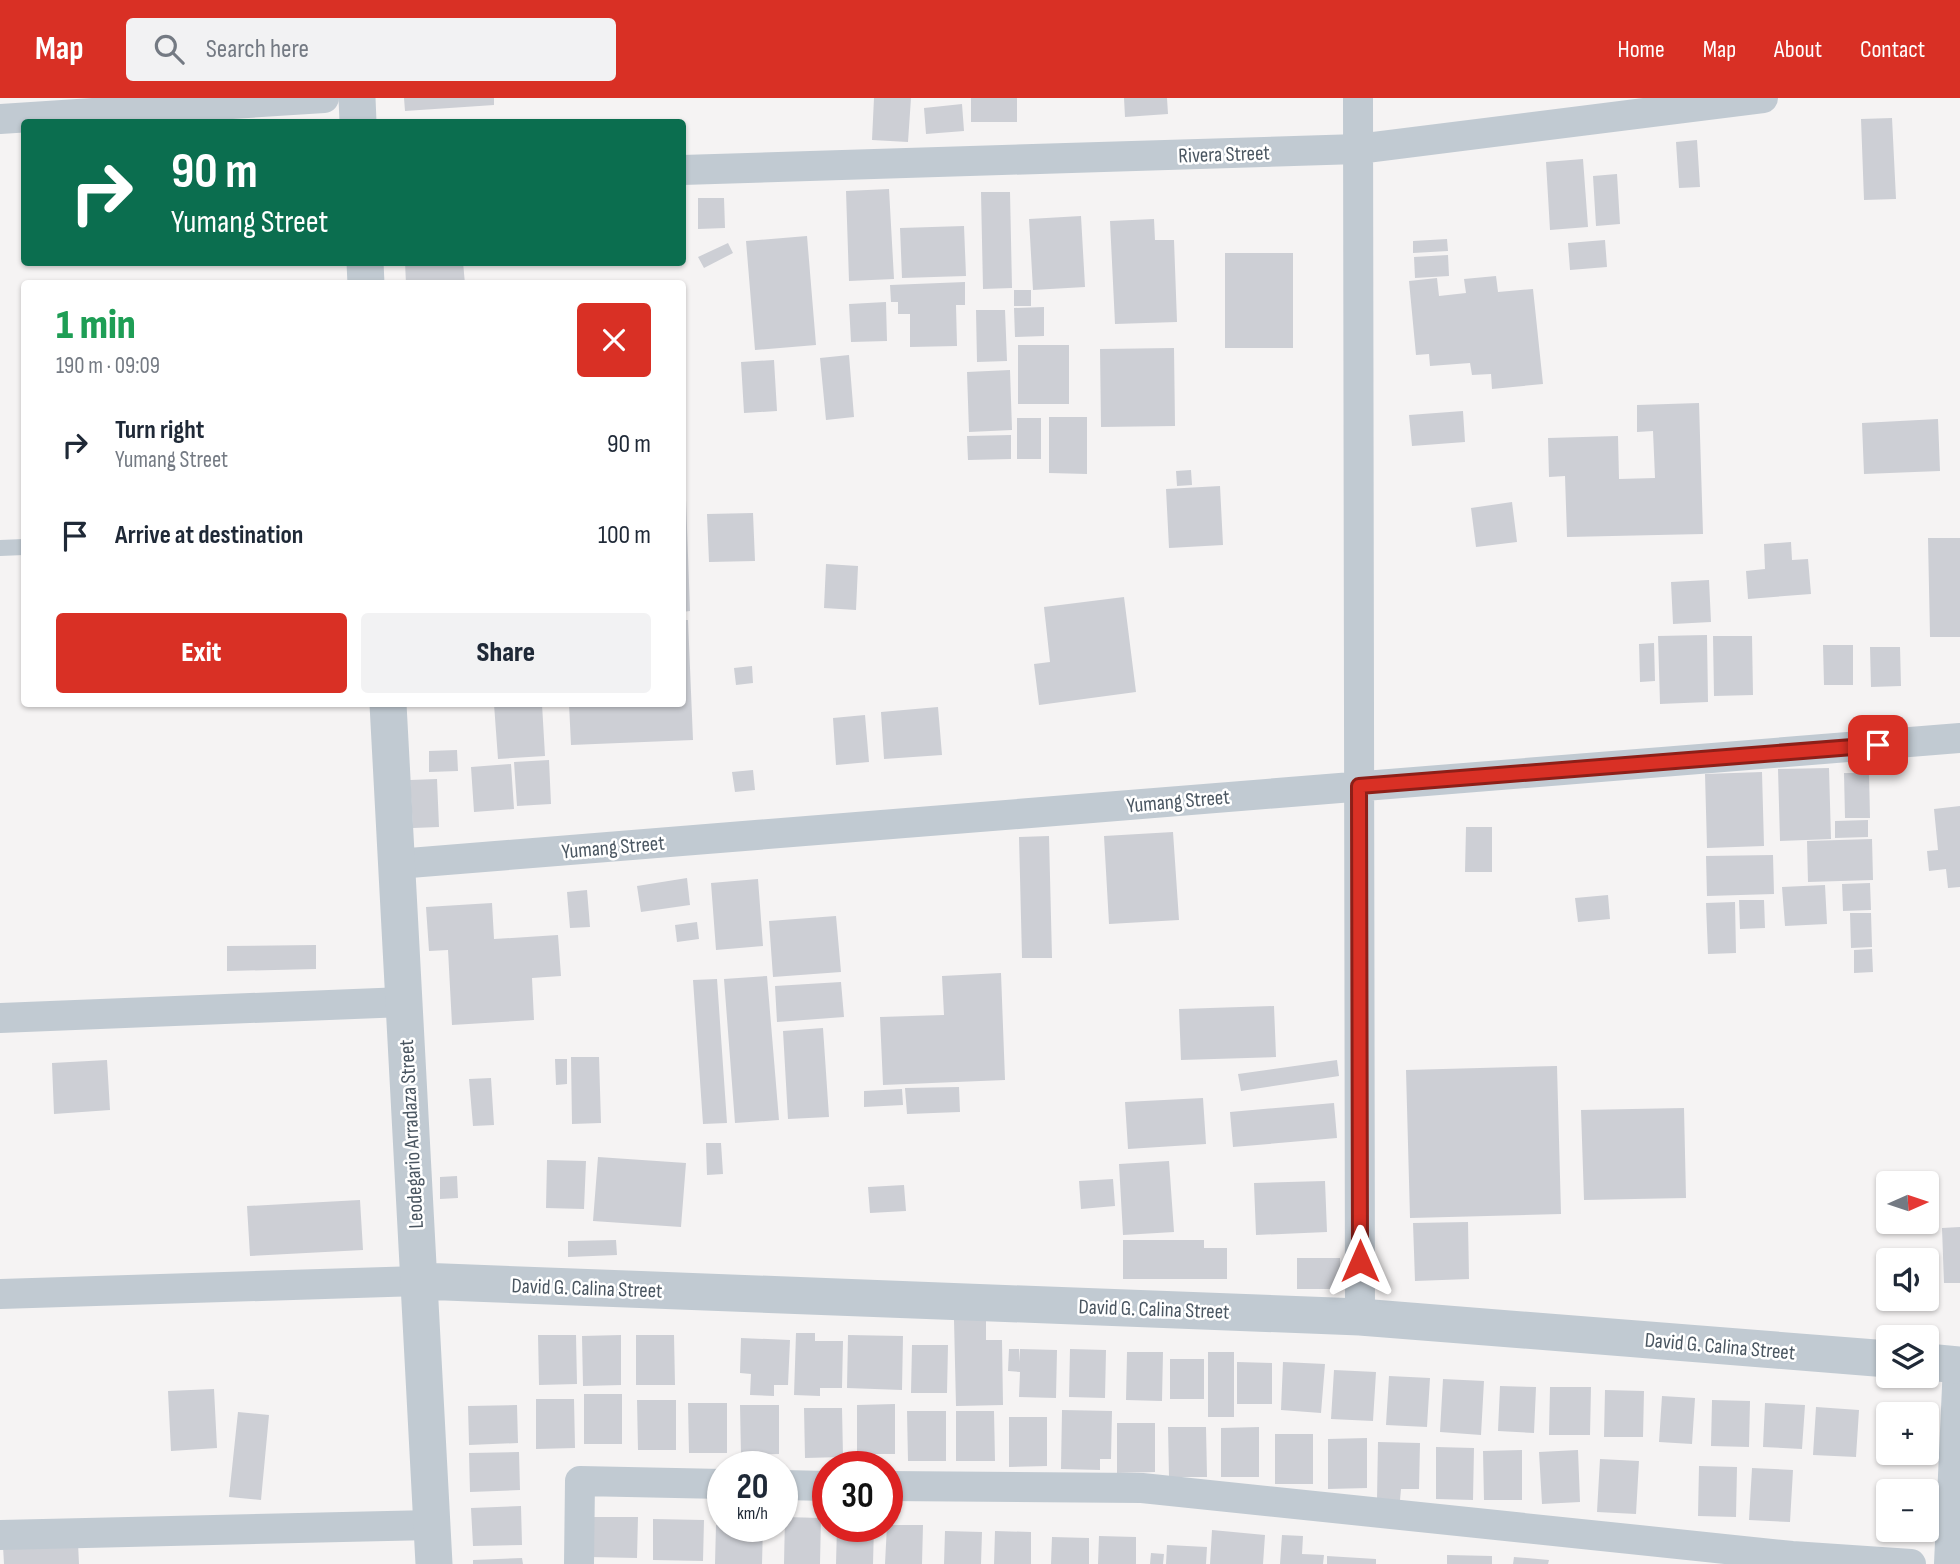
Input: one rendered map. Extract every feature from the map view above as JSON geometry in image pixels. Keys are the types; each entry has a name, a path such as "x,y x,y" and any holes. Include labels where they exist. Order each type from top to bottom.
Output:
{"street":[{"path":"0,119 324,98"},
{"path":"356,98 358,119"},
{"path":"1358,98 1360,1317"},
{"name":"Rivera Street","path":"686,170 1358,149 1763,98"},
{"name":"Leodegario Arradaza Street","path":"388,707 434,1564"},
{"name":"Yumang Street","path":"397,864 1960,738"},
{"path":"0,1018 404,1002"},
{"path":"0,1294 419,1281"},
{"name":"David G. Calina Street","path":"419,1281 1360,1317 1876,1358"},
{"path":"1948,1364 1949,1564"},
{"path":"579,1564 580,1481 707,1484"},
{"path":"903,1486 1142,1488 1792,1560 1911,1564"},
{"path":"0,1535 432,1525"}],"lane":[{"path":"0,548 21,547"}],"building":[{"path":"404,98 494,98 494,105 405,111"},
{"path":"874,98 911,98 908,142 872,140"},
{"path":"971,98 1017,98 1017,122 971,122"},
{"path":"1124,98 1167,98 1168,114 1125,117"},
{"path":"962,104 964,131 926,134 924,108"},
{"path":"1892,118 1896,199 1864,200 1861,119"},
{"path":"1697,140 1700,187 1679,188 1676,142"},
{"path":"1583,159 1588,227 1550,230 1546,162"},
{"path":"1617,174 1620,224 1596,226 1593,176"},
{"path":"889,189 894,279 849,281 846,191"},
{"path":"981,192 1010,192 1012,288 983,289"},
{"path":"698,198 724,198 725,228 698,229"},
{"path":"1081,216 1085,287 1033,290 1029,219"},
{"path":"1154,219 1155,240 1174,240 1177,322 1115,324 1110,221"},
{"path":"964,226 966,276 902,278 900,228"},
{"path":"807,236 816,345 755,350 746,241"},
{"path":"1447,239 1448,251 1413,253 1413,241"},
{"path":"1605,240 1607,267 1570,270 1568,243"},
{"path":"728,243 733,253 704,268 698,257"},
{"path":"1225,253 1293,253 1293,348 1225,348"},
{"path":"1448,255 1449,276 1415,278 1414,257"},
{"path":"405,266 463,266 465,280 406,280"},
{"path":"1496,276 1498,292 1533,289 1543,384 1492,389 1491,374 1472,375 1470,363 1430,366 1429,354 1416,355 1409,281 1437,278 1439,296 1466,293 1464,279"},
{"path":"965,282 965,305 956,305 957,346 910,347 910,314 898,314 898,302 891,302 890,285"},
{"path":"1014,290 1031,290 1031,306 1014,306"},
{"path":"886,302 887,341 851,342 849,304"},
{"path":"1044,307 1044,336 1015,337 1014,308"},
{"path":"976,310 1005,310 1007,361 977,362"},
{"path":"1018,345 1069,345 1069,404 1018,404"},
{"path":"1174,348 1175,426 1101,427 1100,349"},
{"path":"849,355 854,417 826,420 820,358"},
{"path":"774,360 777,411 744,413 741,362"},
{"path":"1010,370 1012,430 969,432 967,372"},
{"path":"1699,403 1703,534 1567,537 1565,476 1549,477 1548,438 1618,436 1619,479 1655,478 1653,431 1637,432 1637,405"},
{"path":"1463,411 1465,442 1412,446 1409,415"},
{"path":"1049,417 1087,417 1087,474 1049,473"},
{"path":"1017,418 1041,418 1041,459 1017,459"},
{"path":"1938,419 1940,471 1864,474 1862,423"},
{"path":"1011,435 1011,459 968,460 967,436"},
{"path":"1191,470 1192,485 1177,486 1176,471"},
{"path":"1220,486 1223,545 1169,548 1166,489"},
{"path":"686,500 690,611 686,612"},
{"path":"1512,502 1517,542 1476,547 1471,508"},
{"path":"753,513 755,561 709,562 707,514"},
{"path":"1928,538 1960,538 1960,637 1930,637"},
{"path":"1791,542 1792,560 1808,559 1811,594 1748,599 1746,571 1765,569 1764,544"},
{"path":"826,564 858,566 856,610 824,608"},
{"path":"1709,580 1711,622 1673,624 1671,582"},
{"path":"1124,597 1136,692 1039,705 1034,664 1050,662 1044,607"},
{"path":"688,620 693,740 571,745 569,707 686,707"},
{"path":"1707,635 1708,702 1660,704 1658,636"},
{"path":"1713,636 1752,636 1753,695 1714,696"},
{"path":"1654,643 1655,681 1640,682 1639,644"},
{"path":"1823,645 1853,645 1853,685 1824,685"},
{"path":"1870,647 1900,647 1901,686 1871,687"},
{"path":"752,666 753,683 736,685 734,668"},
{"path":"494,707 542,707 545,756 498,759"},
{"path":"938,707 942,755 884,759 881,712"},
{"path":"865,715 869,762 836,765 833,718"},
{"path":"457,750 458,771 429,772 429,751"},
{"path":"549,760 551,804 517,806 514,762"},
{"path":"511,764 514,809 474,812 471,767"},
{"path":"1829,768 1831,839 1780,841 1778,769"},
{"path":"753,770 755,790 735,792 732,772"},
{"path":"1762,772 1764,846 1707,848 1705,774"},
{"path":"1844,773 1869,773 1870,818 1845,818"},
{"path":"437,779 439,827 413,828 410,780"},
{"path":"1960,806 1960,887 1948,888 1946,869 1929,871 1927,851 1938,850 1934,809"},
{"path":"1868,820 1868,837 1835,838 1835,821"},
{"path":"1466,827 1492,827 1492,872 1465,872"},
{"path":"1173,832 1179,920 1109,924 1104,836"},
{"path":"1049,836 1052,958 1022,958 1019,837"},
{"path":"1872,839 1873,880 1808,882 1807,841"},
{"path":"1773,855 1774,894 1707,896 1706,856"},
{"path":"687,878 690,905 641,912 637,886"},
{"path":"758,879 763,946 716,950 711,883"},
{"path":"1870,883 1871,910 1843,911 1842,884"},
{"path":"1825,885 1827,924 1785,926 1782,887"},
{"path":"587,890 590,927 570,928 567,892"},
{"path":"1608,895 1610,919 1578,922 1575,898"},
{"path":"1739,900 1764,900 1765,928 1740,929"},
{"path":"1735,902 1736,953 1708,954 1706,903"},
{"path":"492,903 494,939 558,935 561,976 532,978 534,1020 452,1025 448,950 429,951 426,907"},
{"path":"1850,913 1871,913 1872,947 1851,948"},
{"path":"836,916 841,972 773,977 769,921"},
{"path":"697,922 699,939 677,942 675,925"},
{"path":"316,945 316,969 227,971 227,946"},
{"path":"1872,949 1873,972 1854,973 1854,950"},
{"path":"1001,973 1005,1080 883,1085 880,1017 944,1015 942,976"},
{"path":"767,976 779,1120 735,1123 724,979"},
{"path":"717,979 727,1123 703,1124 693,980"},
{"path":"841,982 844,1017 777,1022 775,986"},
{"path":"1274,1006 1276,1057 1181,1060 1179,1009"},
{"path":"823,1028 829,1117 788,1119 783,1031"},
{"path":"571,1057 599,1057 601,1123 572,1124"},
{"path":"555,1059 567,1059 567,1084 556,1085"},
{"path":"107,1060 110,1110 54,1114 52,1063"},
{"path":"1337,1060 1339,1076 1241,1091 1238,1074"},
{"path":"1557,1066 1561,1214 1410,1218 1406,1070"},
{"path":"491,1078 494,1125 473,1126 469,1079"},
{"path":"959,1087 960,1112 907,1114 905,1088"},
{"path":"902,1089 903,1105 864,1107 864,1091"},
{"path":"1203,1098 1206,1144 1128,1149 1125,1102"},
{"path":"1334,1103 1337,1138 1233,1147 1230,1112"},
{"path":"1684,1108 1686,1198 1584,1200 1581,1110"},
{"path":"706,1143 721,1143 723,1174 707,1175"},
{"path":"598,1157 686,1163 681,1227 593,1221"},
{"path":"547,1160 586,1161 584,1209 546,1208"},
{"path":"1169,1161 1174,1232 1123,1235 1119,1164"},
{"path":"457,1176 458,1198 440,1199 440,1177"},
{"path":"1113,1179 1115,1206 1081,1209 1079,1181"},
{"path":"1325,1181 1327,1232 1256,1235 1254,1183"},
{"path":"904,1185 906,1211 870,1213 868,1187"},
{"path":"360,1200 363,1250 250,1256 247,1206"},
{"path":"1468,1222 1469,1279 1415,1281 1413,1223"},
{"path":"1960,1227 1960,1283 1944,1283 1942,1228"},
{"path":"616,1240 617,1255 568,1257 568,1241"},
{"path":"1123,1240 1204,1240 1204,1248 1227,1248 1227,1279 1123,1279"},
{"path":"1297,1258 1340,1258 1340,1289 1297,1289"},
{"path":"986,1319 986,1340 1002,1340 1003,1405 956,1406 954,1320"},
{"path":"796,1333 815,1333 815,1341 843,1341 842,1388 820,1388 820,1396 794,1395"},
{"path":"538,1335 576,1335 577,1384 539,1385"},
{"path":"621,1335 621,1385 583,1386 582,1336"},
{"path":"636,1335 674,1335 675,1385 636,1385"},
{"path":"848,1335 903,1336 902,1390 847,1388"},
{"path":"741,1338 790,1340 788,1385 774,1385 774,1396 750,1395 751,1374 740,1373"},
{"path":"912,1345 948,1345 947,1393 911,1393"},
{"path":"1009,1349 1019,1349 1019,1362 1020,1349 1057,1350 1056,1398 1019,1397 1020,1372 1008,1371"},
{"path":"1070,1349 1106,1350 1105,1398 1069,1397"},
{"path":"1127,1352 1163,1352 1162,1401 1126,1400"},
{"path":"1208,1352 1234,1352 1234,1417 1208,1417"},
{"path":"1170,1359 1204,1359 1204,1399 1170,1399"},
{"path":"1237,1362 1272,1363 1272,1404 1237,1404"},
{"path":"1283,1362 1325,1364 1321,1413 1281,1410"},
{"path":"1334,1370 1376,1372 1373,1421 1331,1419"},
{"path":"1389,1376 1430,1378 1427,1427 1386,1425"},
{"path":"1443,1379 1484,1381 1481,1435 1440,1432"},
{"path":"1500,1386 1536,1387 1534,1433 1498,1431"},
{"path":"1550,1387 1591,1387 1590,1435 1549,1435"},
{"path":"214,1389 217,1448 171,1451 168,1391"},
{"path":"1605,1390 1644,1391 1643,1437 1604,1437"},
{"path":"584,1394 622,1394 622,1444 584,1444"},
{"path":"1662,1396 1695,1398 1692,1444 1659,1442"},
{"path":"536,1399 574,1399 575,1448 536,1449"},
{"path":"637,1400 676,1400 676,1450 638,1450"},
{"path":"1712,1400 1750,1401 1749,1447 1711,1446"},
{"path":"688,1403 727,1403 727,1451 689,1453"},
{"path":"1765,1403 1805,1405 1802,1449 1763,1447"},
{"path":"895,1404 895,1451 857,1451 857,1405"},
{"path":"517,1405 518,1443 469,1445 468,1406"},
{"path":"740,1405 779,1405 779,1451 741,1451"},
{"path":"1816,1407 1859,1410 1856,1457 1813,1455"},
{"path":"804,1408 842,1408 843,1451 812,1451 812,1458 805,1458"},
{"path":"1062,1410 1112,1411 1111,1459 1100,1459 1100,1470 1061,1469"},
{"path":"907,1411 946,1411 946,1461 908,1461"},
{"path":"956,1411 994,1411 995,1461 956,1461"},
{"path":"238,1412 269,1415 261,1500 229,1497"},
{"path":"1009,1417 1047,1417 1047,1466 1009,1467"},
{"path":"1117,1423 1155,1423 1155,1472 1117,1473"},
{"path":"1168,1427 1206,1427 1207,1477 1169,1477"},
{"path":"1259,1427 1259,1477 1221,1477 1221,1428"},
{"path":"1275,1434 1313,1434 1313,1484 1275,1484"},
{"path":"1367,1438 1367,1488 1328,1489 1328,1439"},
{"path":"1378,1442 1420,1443 1419,1489 1401,1489 1400,1500 1377,1500"},
{"path":"1436,1447 1474,1448 1473,1500 1436,1499"},
{"path":"1522,1450 1522,1500 1484,1500 1483,1451"},
{"path":"1578,1450 1580,1502 1542,1504 1539,1452"},
{"path":"519,1452 520,1490 470,1492 469,1453"},
{"path":"1600,1459 1639,1461 1636,1514 1597,1512"},
{"path":"1699,1466 1737,1467 1736,1517 1698,1516"},
{"path":"1752,1468 1793,1470 1790,1522 1749,1520"},
{"path":"521,1506 522,1545 473,1546 471,1508"},
{"path":"590,1517 638,1517 637,1558 589,1557"},
{"path":"798,1517 812,1518 812,1542 820,1542 820,1564 784,1564 784,1542 798,1542"},
{"path":"653,1519 704,1520 703,1561 653,1560"},
{"path":"903,1525 923,1525 922,1564 885,1564 886,1542 903,1542"},
{"path":"1212,1530 1265,1535 1263,1564 1210,1564"},
{"path":"945,1531 982,1532 981,1564 944,1564"},
{"path":"995,1531 1031,1532 1031,1564 994,1564"},
{"path":"1282,1535 1303,1536 1302,1554 1324,1555 1323,1564 1280,1564"},
{"path":"1099,1536 1136,1537 1136,1564 1098,1564"},
{"path":"1052,1537 1089,1538 1089,1564 1051,1564"},
{"path":"716,1542 763,1542 762,1564 715,1564"},
{"path":"837,1542 874,1542 873,1564 836,1564"},
{"path":"78,1543 79,1564 4,1564 3,1546"},
{"path":"1167,1545 1207,1547 1206,1564 1166,1564"},
{"path":"1151,1553 1164,1554 1163,1564 1150,1564"},
{"path":"1447,1555 1492,1556 1492,1564 1447,1564"},
{"path":"1327,1556 1376,1559 1376,1564 1327,1564"},
{"path":"1514,1557 1549,1560 1548,1564 1513,1564"},
{"path":"522,1558 523,1564 473,1564 473,1560"}],"route":[{"path":"1360,1261 1359,786 1878,745"}]}
